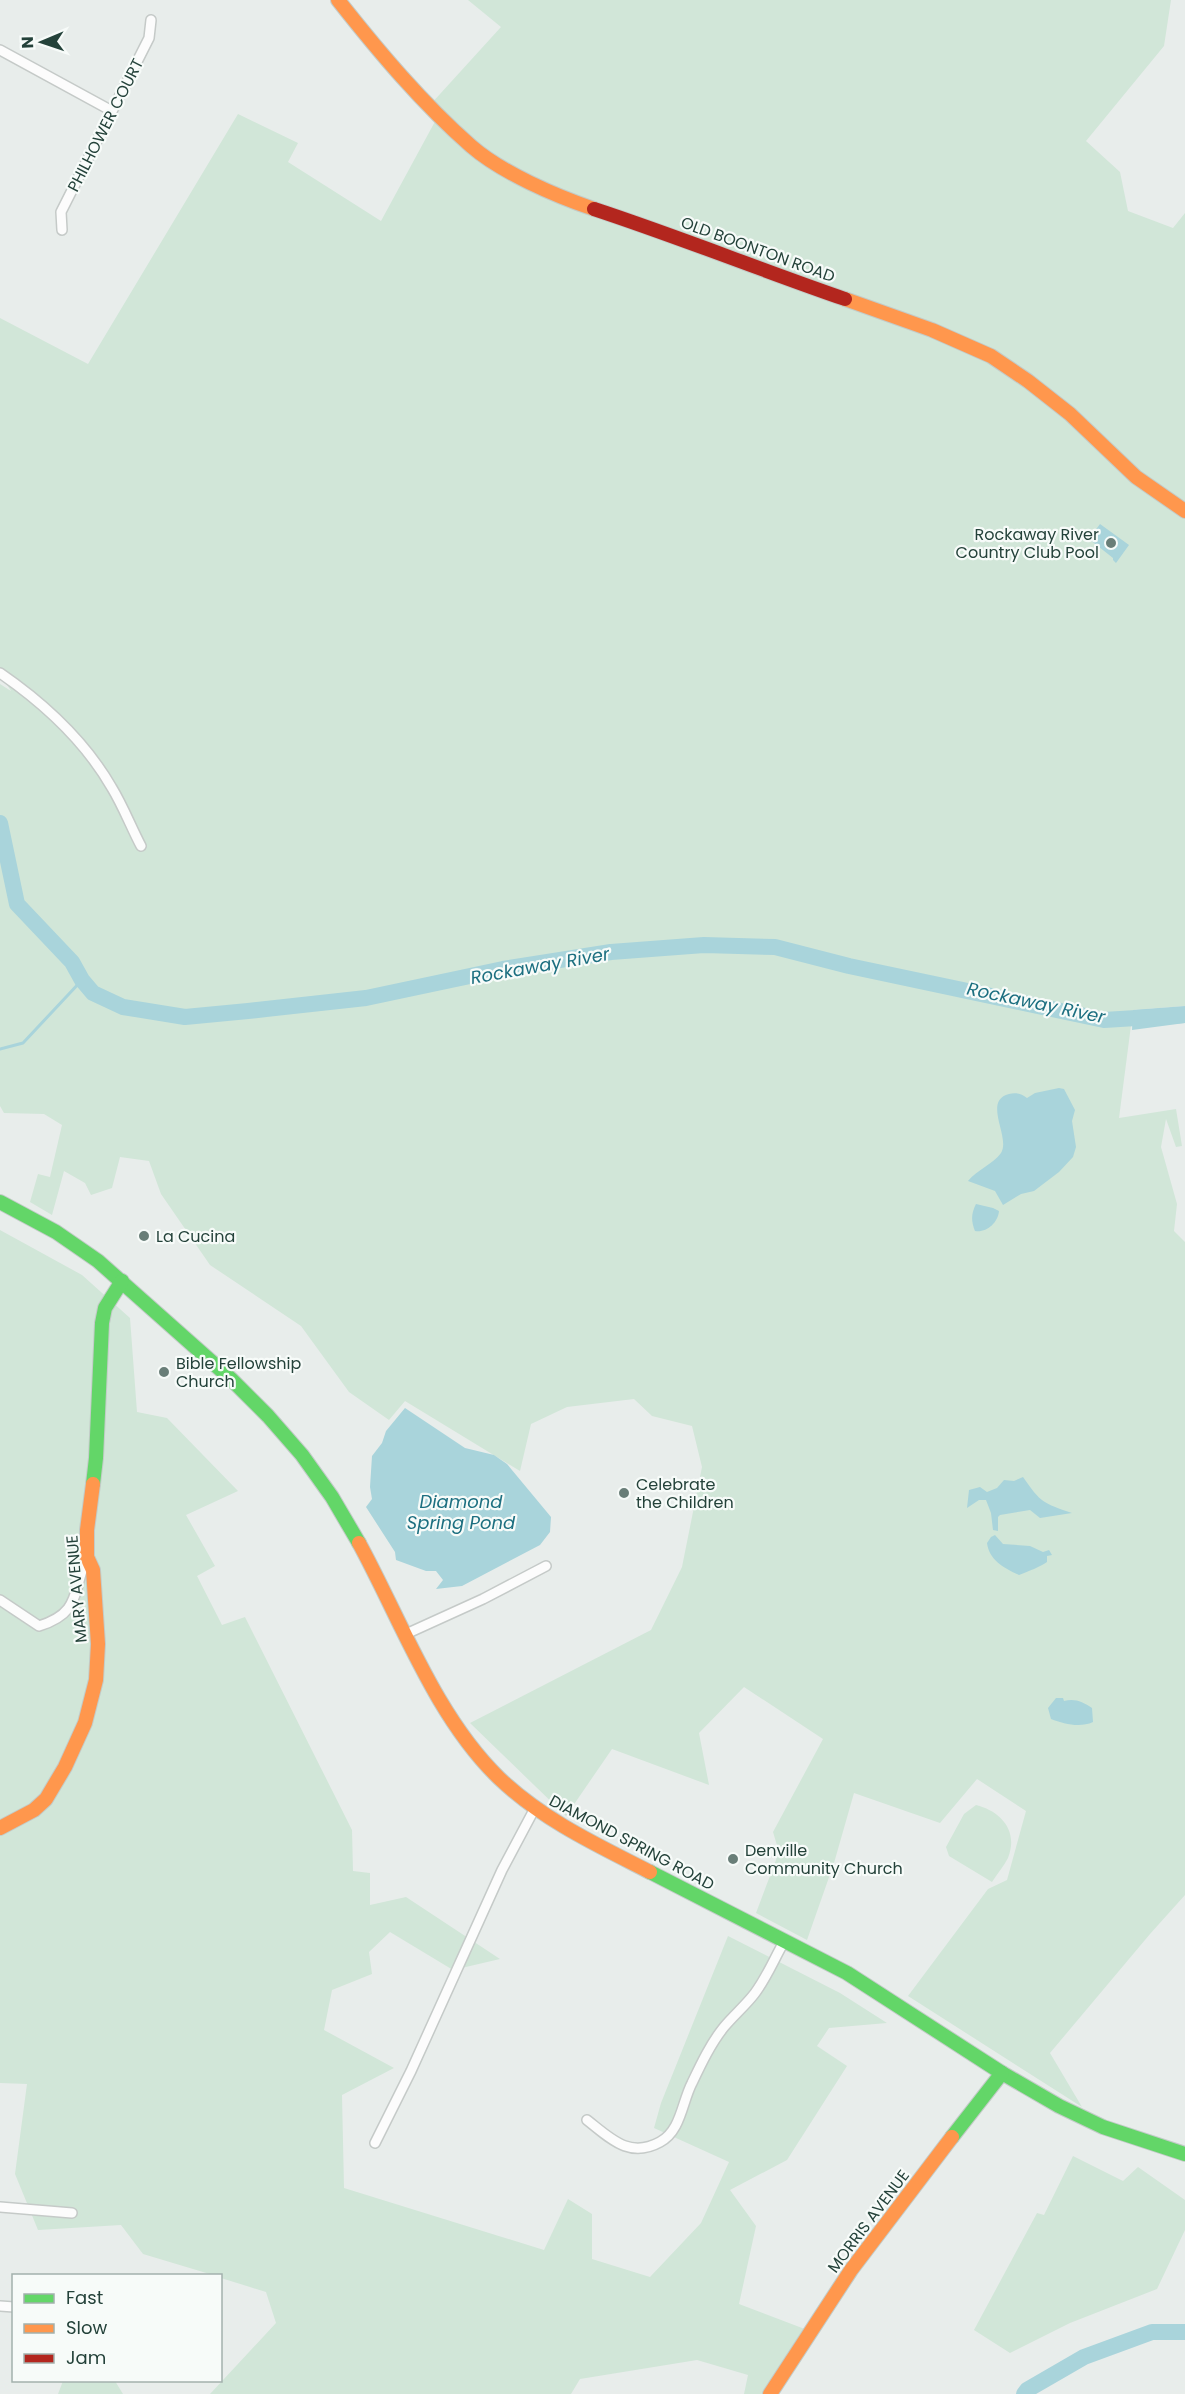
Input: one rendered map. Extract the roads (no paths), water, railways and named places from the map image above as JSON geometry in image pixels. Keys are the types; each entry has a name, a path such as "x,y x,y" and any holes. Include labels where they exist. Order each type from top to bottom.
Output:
{"street":[{"name":"OLD BOONTON ROAD","path":"338,0 385,60 472,147 493,162 541,187 585,205 688,240 775,275 925,327 991,356 1070,414 1136,477 1185,511"},
{"name":"PHILHOWER COURT","path":"62,230 61,212 149,38 151,20"},
{"path":"0,50 112,111"},
{"path":"0,674 44,706 92,756 113,790 141,846"},
{"name":"DIAMOND SPRING ROAD","path":"0,1202 65,1237 122,1281 255,1402 298,1451 331,1496 433,1687 462,1734 491,1770 535,1808 562,1827 847,1973 1050,2102 1086,2119 1185,2154"},
{"name":"MARY AVENUE","path":"0,1828 34,1810 46,1799 65,1767 85,1723 96,1680 98,1644 93,1570 87,1557 87,1530 97,1448 102,1323 105,1308 122,1281"},
{"path":"0,1600 39,1626 52,1622 67,1613 71,1607 79,1575 87,1557"},
{"path":"406,1634 483,1599 546,1566"},
{"path":"375,2143 411,2071 502,1870 535,1808"},
{"path":"587,2120 620,2146 648,2147 662,2142 674,2130 691,2085 723,2028 756,1992 785,1940"},
{"name":"MORRIS AVENUE","path":"770,2394 855,2264 1002,2073"},
{"path":"0,2207 72,2213"}],"water":[{"name":"Rockaway River Country Club Pool","path":"1100,524 1129,545 1116,563 1089,539"},
{"path":"1185,1006 1185,1023 1132,1030 1133,1010"},
{"path":"1064,1089 1075,1110 1072,1121 1076,1147 1073,1157 1059,1172 1034,1191 1021,1194 1003,1205 995,1191 968,1181 1001,1153 1003,1138 997,1112 1001,1098 1014,1093 1027,1098 1035,1093"},
{"path":"976,1204 999,1211 994,1223 987,1229 975,1231 972,1214"},
{"name":"Diamond Spring Pond","path":"405,1408 465,1448 494,1455 507,1464 551,1517 550,1532 540,1545 462,1586 436,1589 443,1580 436,1571 426,1571 396,1560 395,1552 366,1507 372,1499 370,1487 372,1456 382,1443 386,1431"},
{"path":"1023,1477 1043,1501 1072,1513 1040,1518 1030,1510 1000,1515 998,1531 993,1530 991,1513 986,1500 979,1500 967,1508 969,1490 980,1487 987,1492 997,1488 1004,1480 1014,1481"},
{"path":"995,1535 1003,1544 1030,1546 1043,1552 1049,1550 1052,1555 1047,1556 1045,1564 1019,1575 994,1559 988,1549 987,1543"},
{"path":"1056,1698 1063,1698 1064,1701 1079,1701 1092,1708 1093,1722 1072,1725 1051,1719 1048,1708"}],"waterway":[{"name":"Rockaway River","path":"0,823 17,904 72,962 82,980 93,993 123,1007 185,1017 248,1011 366,998 503,969 611,952 704,945 775,947 849,966 1104,1020 1185,1015"},
{"path":"0,1049 23,1043 82,980"},
{"name":"Rockaway River","path":"1024,2394 1027,2390 1084,2357 1152,2332 1185,2332"}],"place":[{"name":"Rockaway River Country Club Pool","path":"1111,543"},
{"name":"La Cucina","path":"144,1236"},
{"name":"Bible Fellowship Church","path":"164,1372"},
{"name":"Celebrate the Children","path":"624,1493"},
{"name":"Denville Community Church","path":"733,1859"}]}
